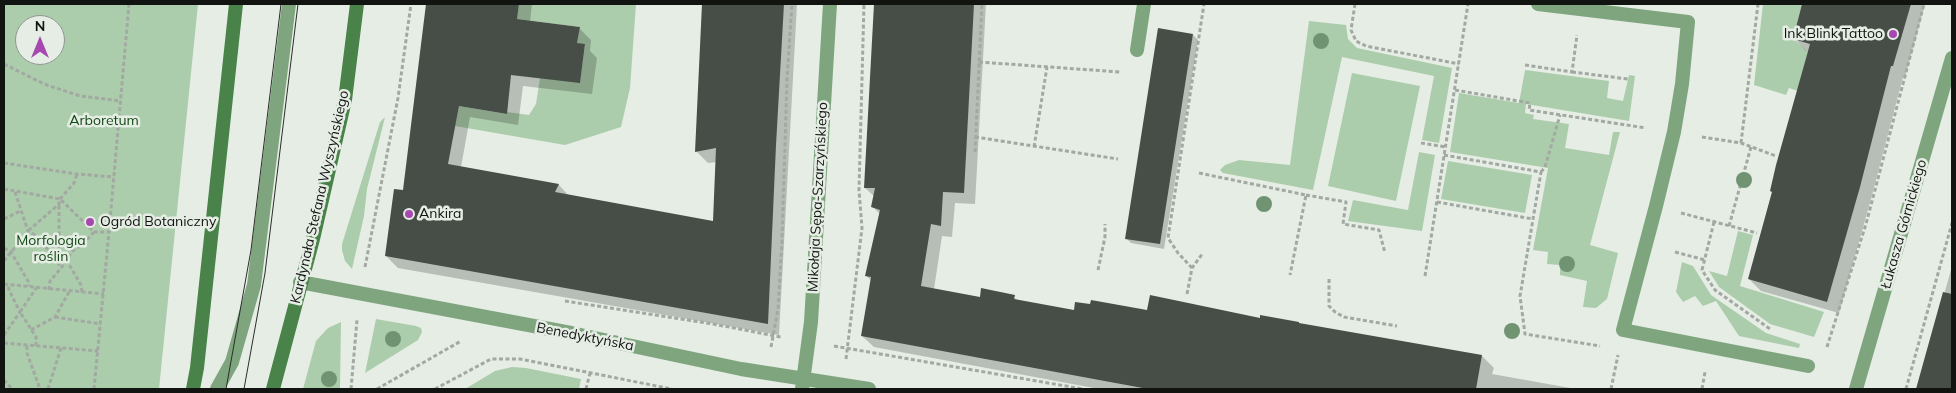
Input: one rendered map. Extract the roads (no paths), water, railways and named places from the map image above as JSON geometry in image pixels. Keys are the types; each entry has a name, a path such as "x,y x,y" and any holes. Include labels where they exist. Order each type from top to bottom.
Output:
{"main road":[{"path":"193,389 198,358 236,4"},
{"name":"Kardynała Stefana Wyszyńskiego","path":"273,389 313,239 345,100 358,4"}],"street":[{"path":"217,389 232,362 254,285 289,4"},
{"name":"Mikołaja Sępa-Szarzyńskiego","path":"803,384 811,322 830,4"},
{"path":"1137,50 1144,4"},
{"path":"1538,4 1688,22 1682,84 1674,132 1622,330 1808,366"},
{"name":"Łukasza Górnickiego","path":"1856,389 1952,58"},
{"name":"Benedyktyńska","path":"300,282 488,317 742,369 803,384 869,389"}],"tram line":[{"path":"226,389 251,250 281,4"},
{"path":"244,389 265,273 298,4"}],"place":[{"name":"Ink Blink Tattoo","path":"1893,34"},
{"name":"Ankira","path":"409,214"},
{"name":"Ogród Botaniczny","path":"90,222"}],"park label":[{"name":"Arboretum","path":"104,121"},
{"name":"Morfologia roślin","path":"51,250"}]}
